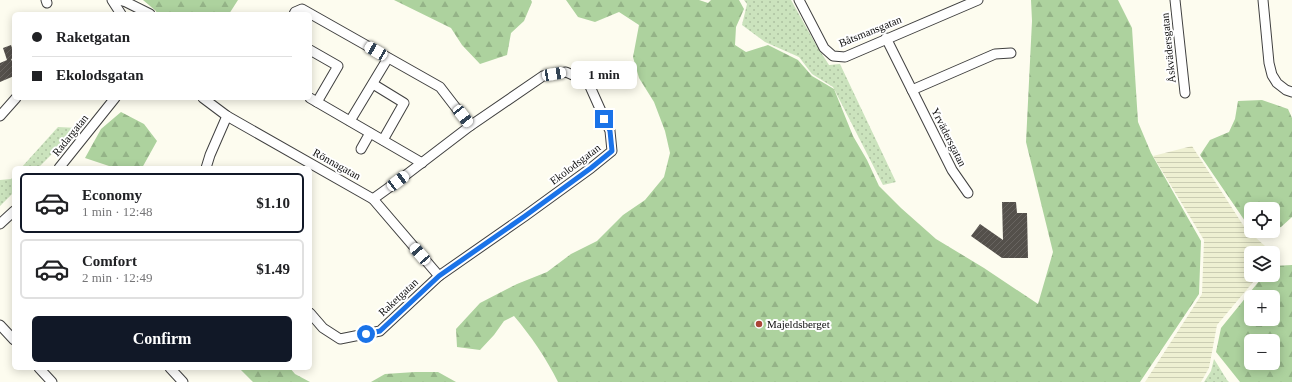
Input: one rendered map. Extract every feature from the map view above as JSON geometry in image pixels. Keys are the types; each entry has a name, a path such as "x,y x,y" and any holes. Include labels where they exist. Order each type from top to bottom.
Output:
{"street":[{"path":"112,0 120,12"},
{"path":"119,0 146,12"},
{"name":"Båtsmansgatan","path":"799,0 824,48 833,56 845,57 886,38 978,0"},
{"name":"Åskvädersgatan","path":"1175,0 1185,93"},
{"path":"1263,0 1269,63 1272,75 1277,83 1286,90 1292,92"},
{"path":"295,12 302,10 306,12"},
{"path":"312,16 440,87 470,126"},
{"name":"Yrvädersgatan","path":"886,38 952,170 968,193"},
{"path":"312,51 338,66 313,100 422,163"},
{"path":"912,90 995,54 1011,53"},
{"path":"350,121 388,58"},
{"name":"Ekolodsgatan","path":"373,199 470,126 543,76 566,72 588,82 610,131 612,151 525,216 439,276"},
{"path":"373,84 404,103 383,140"},
{"path":"0,116 14,100"},
{"name":"Radargatan","path":"61,166 113,100"},
{"name":"Rönnagatan","path":"205,100 227,116 373,199 439,276"},
{"path":"207,166 227,116"},
{"path":"361,149 370,133"},
{"path":"0,224 12,213"},
{"name":"Raketgatan","path":"312,315 323,328 340,339 380,331 439,276"},
{"path":"0,325 12,338"},
{"path":"41,370 52,382"},
{"path":"172,370 183,382"}],"green space":[{"path":"143,0 238,0 230,12 156,11"},
{"path":"394,0 531,0 532,2 524,21 511,33 507,55 480,64 462,45 451,28"},
{"path":"566,0 699,0 708,3 711,0 739,0 744,9 736,27 735,45 746,52 768,45 798,60 812,76 834,89 853,136 867,160 879,186 936,239 984,268 1038,304 1053,252 1026,142 1032,21 1031,0 1118,0 1132,28 1138,122 1151,153 1201,241 1199,294 1140,382 558,382 538,348 514,316 504,321 494,335 480,350 457,347 456,329 480,303 517,284 547,272 571,254 597,241 623,215 645,200 664,177 670,153 665,131 654,102 639,78 633,57 639,25 619,12 595,22 578,17"},
{"path":"744,0 791,0 829,65 840,64 896,182 883,185 833,87 812,74 799,57 765,42 742,25 747,4"},
{"path":"1262,100 1288,109 1292,118 1292,217 1280,227 1280,202 1244,202 1244,220 1200,155 1210,140 1229,132 1235,119 1238,101"},
{"path":"121,112 144,124 157,141 143,166 109,166 85,158 101,129"},
{"path":"58,127 78,128 40,166 23,166"},
{"path":"1192,146 1244,226 1244,238 1256,238 1265,246 1244,246 1244,282 1253,282 1246,290 1244,290 1244,293 1217,325 1209,368 1201,382 1145,382 1202,294 1204,240 1153,156"},
{"path":"12,178 12,194 0,206 0,180"},
{"path":"1292,265 1292,382 1240,382 1216,352 1221,328 1244,300 1244,326 1280,326 1280,290 1252,290 1258,282 1280,282 1280,266"},
{"path":"1214,359 1229,382 1204,382 1211,371"},
{"path":"241,370 292,370 295,374 310,382 253,382"},
{"path":"438,372 456,382 371,382 385,374"}],"building":[{"path":"11,45 12,48 12,77 0,82 0,63 7,60 3,48"},
{"path":"1002,202 1016,202 1017,213 1027,213 1028,258 1002,258 971,236 980,224 1003,240"}],"place":[{"name":"Majeldsberget","path":"759,324"}],"route":[{"path":"366,334 380,331 439,276 525,216 612,151 610,131 604,119"}]}
